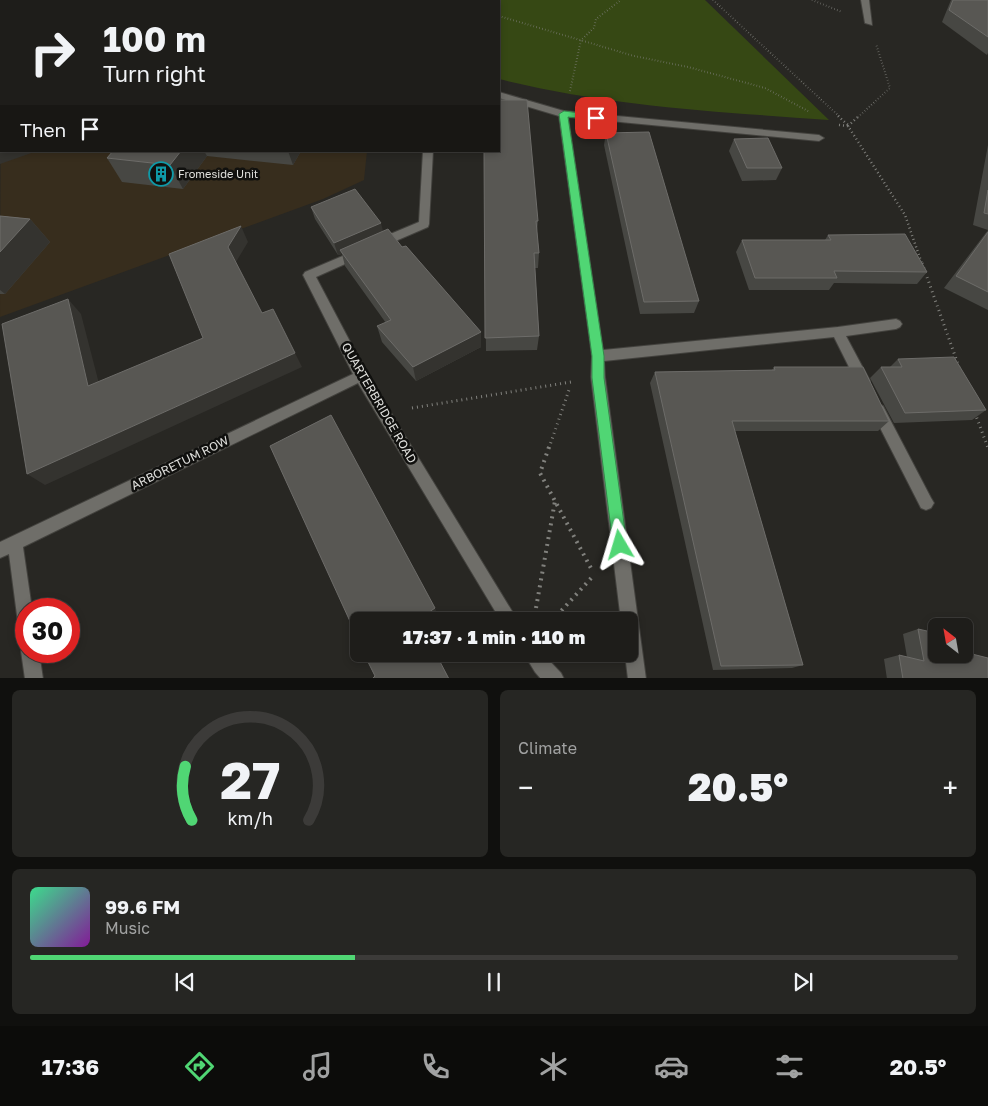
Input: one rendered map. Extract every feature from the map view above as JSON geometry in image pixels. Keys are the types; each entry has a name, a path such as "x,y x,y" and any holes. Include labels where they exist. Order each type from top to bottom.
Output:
{"street":[{"path":"865,0 870,23"},
{"path":"500,94 564,114 819,138"},
{"path":"564,114 598,356 598,378 637,678"},
{"name":"QUARTERBRIDGE ROAD","path":"428,152 424,224 309,275 361,376 505,612"},
{"path":"598,356 838,332 896,324"},
{"path":"838,332 926,503"},
{"name":"ARBORETUM ROW","path":"7,546 361,376"},
{"path":"7,546 20,598"},
{"path":"538,662 555,678"},
{"path":"32,663 34,678"}],"path":[{"path":"564,114 581,40 594,28 596,19 620,0"},
{"path":"713,0 848,126 905,216 961,373"},
{"path":"500,16 634,56 688,67 765,88 813,114"},
{"path":"848,126 890,88 870,23"},
{"path":"839,124 848,126"},
{"path":"384,413 598,378"},
{"path":"572,382 540,473 594,575"},
{"path":"975,410 988,448"},
{"path":"535,612 555,501"},
{"path":"560,612 620,545"}],"shaded area":[{"path":"1,152 367,152 364,180 323,199 0,317"}],"green space":[{"path":"500,0 705,0 829,120 663,107 581,96 500,79"}],"building":[{"path":"953,0 988,0 988,37 949,10"},
{"path":"500,100 527,100 538,221 536,221 539,253 534,253 539,336 485,338 484,152 500,152"},
{"path":"649,132 699,301 644,302 606,133"},
{"path":"768,138 782,168 747,168 734,139"},
{"path":"112,152 180,152 170,165 107,158"},
{"path":"355,189 381,223 334,243 311,207"},
{"path":"988,190 988,214 984,213"},
{"path":"0,216 30,219 0,252"},
{"path":"241,226 228,247 262,313 273,309 295,353 27,474 2,324 68,299 88,386 203,338 169,254"},
{"path":"388,229 402,247 406,246 481,332 413,367 377,326 391,320 340,250"},
{"path":"988,232 988,292 956,276"},
{"path":"905,234 927,272 834,271 837,278 755,278 742,240 831,240 828,235"},
{"path":"954,357 986,410 905,413 881,367 902,367 898,359"},
{"path":"774,367 863,367 889,421 732,421 803,665 721,666 655,372 775,370"},
{"path":"331,415 435,608 429,612 350,612 350,621 270,446"},
{"path":"918,629 928,631 928,663 973,663 973,654 988,658 988,678 903,678 899,655 924,661"},
{"path":"368,662 440,662 448,678 373,678 375,676"}],"place":[{"name":"Fromeside Unit","path":"161,174"}],"route":[{"path":"596,118 564,114 598,356 598,378 620,545"}]}
